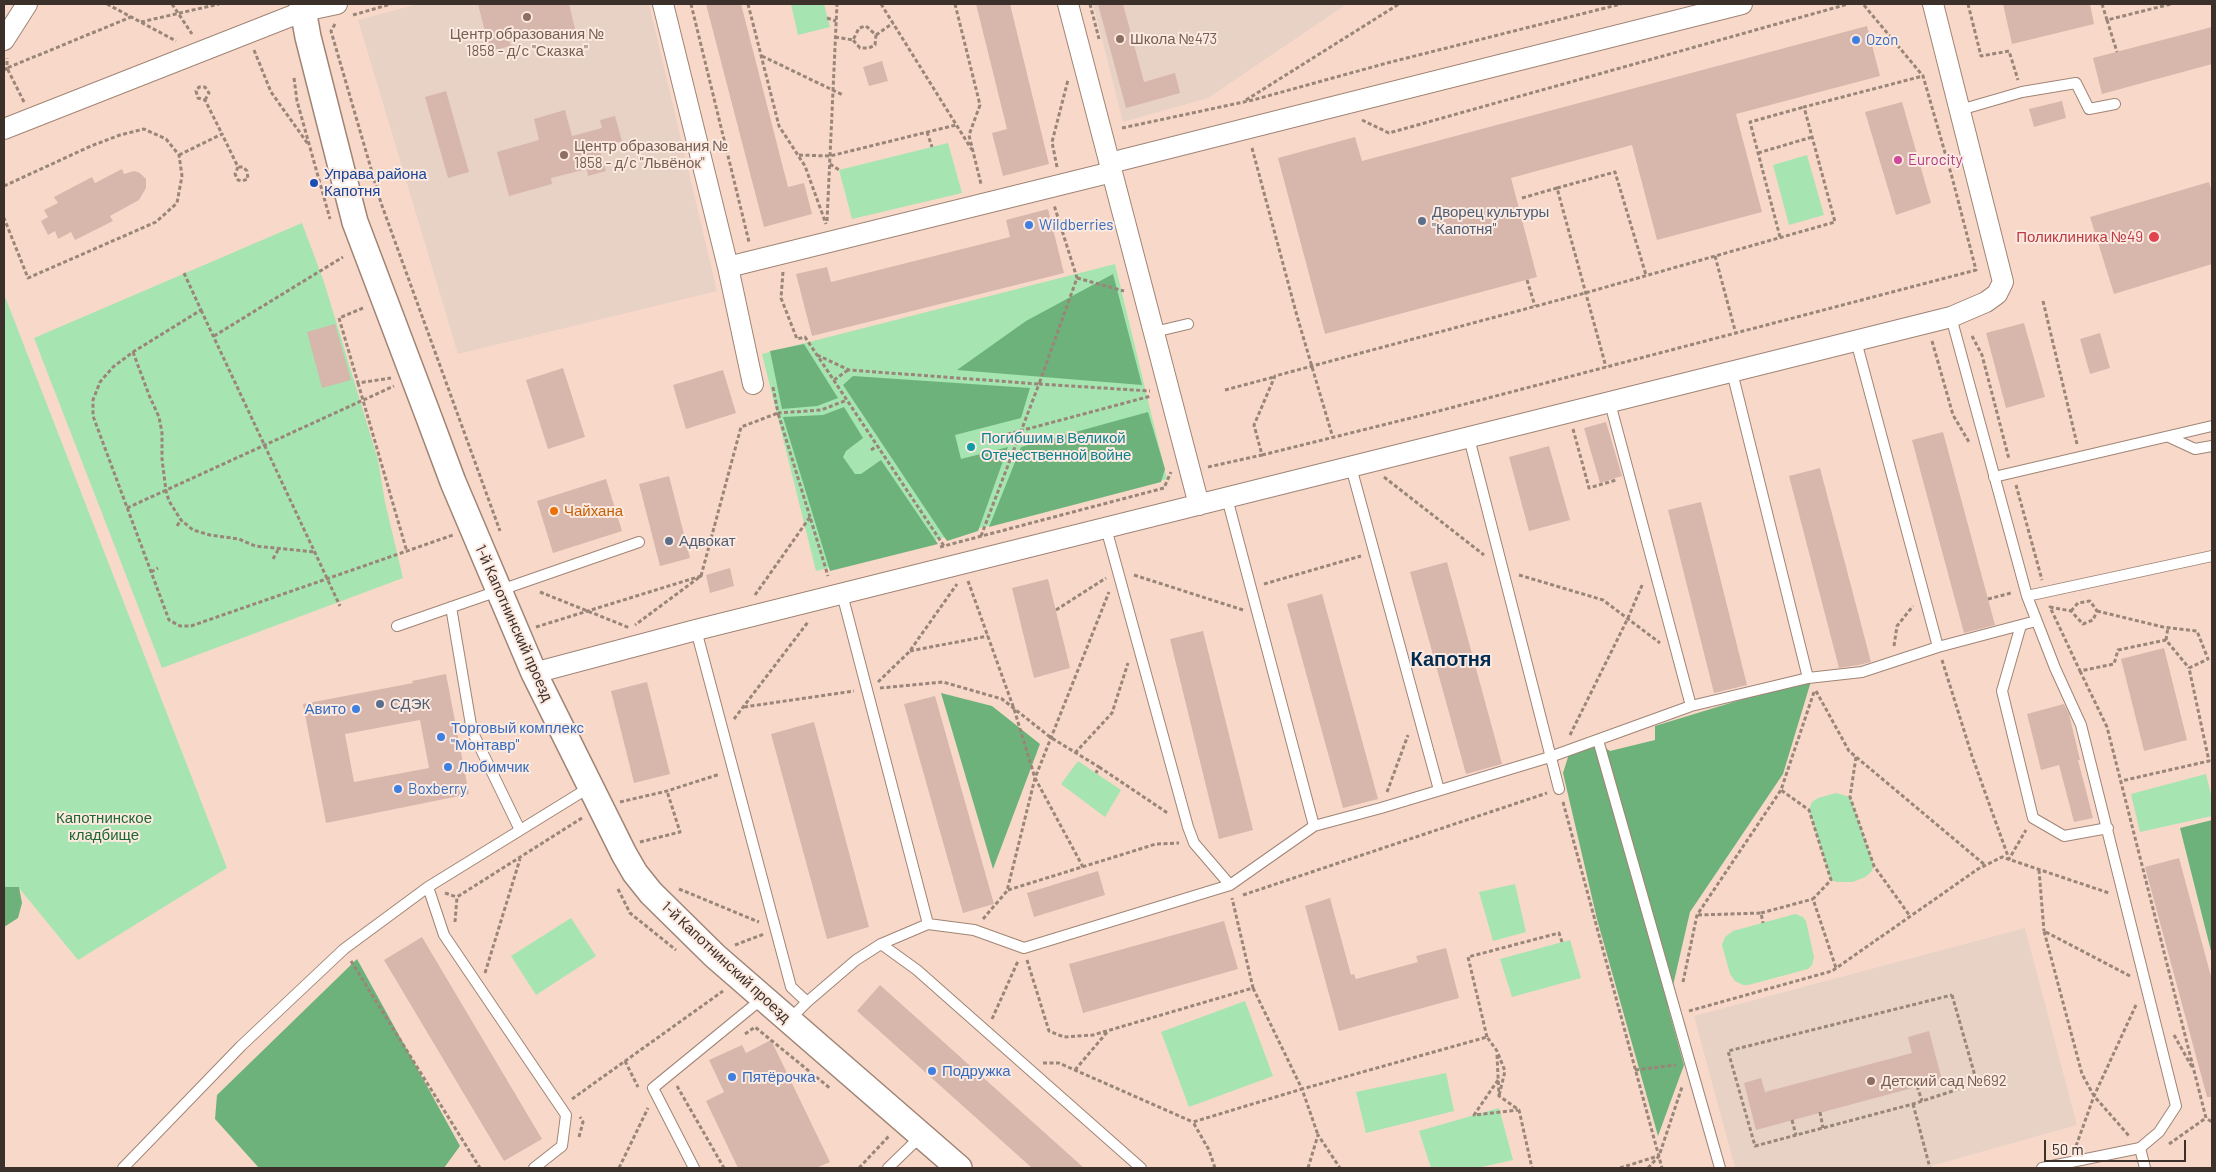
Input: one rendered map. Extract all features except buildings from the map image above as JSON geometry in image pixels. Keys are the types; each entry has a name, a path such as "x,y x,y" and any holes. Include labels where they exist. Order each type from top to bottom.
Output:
{"street":[{"path":"4,40 27,4"},
{"path":"664,4 728,267 753,384"},
{"path":"1068,4 1200,504"},
{"path":"728,267 1111,168 1130,158 1742,4"},
{"path":"534,673 696,630 1951,317 1986,302 1997,294 2003,282 1933,4"},
{"path":"5,124 303,7 340,13"},
{"name":"1-й Капотнинский проезд","path":"303,7 312,54 355,222 453,482 509,587 534,673 624,854 635,873 651,893 715,956 959,1168"}],"lane":[{"path":"1960,110 2022,92 2076,83 2089,109 2115,104"},
{"path":"1951,317 2027,596 2081,725 2176,1106 2159,1132 2140,1148 2042,1168"},
{"path":"1154,332 1188,324"},
{"path":"1856,341 1938,648"},
{"path":"1732,372 1808,678"},
{"path":"1610,403 1691,706"},
{"path":"1994,477 2212,426"},
{"path":"2169,437 2195,449 2212,446"},
{"path":"1470,438 1559,788"},
{"path":"1351,467 1439,790"},
{"path":"1227,498 1314,826"},
{"path":"1106,528 1188,827 1194,843 1230,885"},
{"path":"397,626 639,542"},
{"path":"2027,596 2212,556"},
{"path":"842,594 928,924"},
{"path":"452,607 472,731 520,830"},
{"path":"789,1020 856,960 881,944 928,924 974,930 1024,948 1230,885 1314,826 1382,808 1550,757 1691,706 1808,678 1862,672 1938,648 2036,621"},
{"path":"2021,625 2002,692 2033,818 2064,836 2108,828"},
{"path":"696,630 722,734 791,987 807,1002"},
{"path":"1598,740 1720,1168"},
{"path":"123,1168 241,1046 344,949 428,887 590,787"},
{"path":"428,887 444,935 566,1115 562,1146 534,1168"},
{"path":"881,944 917,970 1025,1063 1142,1168"},
{"path":"694,1168 653,1088 763,998"},
{"path":"888,1168 922,1135"},
{"path":"2140,1148 2145,1168"}],"path":[{"path":"107,4 178,42"},
{"path":"172,4 196,41"},
{"path":"140,22 219,4"},
{"path":"391,4 340,13 332,31 381,202 502,537"},
{"path":"691,4 750,244 783,270 781,298 797,339 805,337 944,546 1164,488 1171,471 1170,466"},
{"path":"748,4 779,126 805,166 827,224"},
{"path":"827,224 837,4"},
{"path":"881,4 973,153"},
{"path":"955,4 980,106 969,135 982,188 977,189"},
{"path":"1090,4 1100,42"},
{"path":"1243,102 1399,4"},
{"path":"1122,128 1243,102 1387,63 1621,4"},
{"path":"1360,119 1389,133 1848,4"},
{"path":"1206,459 1208,468 1333,438 1976,270 1923,76 1863,4"},
{"path":"1968,4 1981,56 2009,51 2022,92"},
{"path":"2102,4 2117,52"},
{"path":"2107,20 2171,4"},
{"path":"11,78 5,69 131,17"},
{"path":"828,18 836,21"},
{"path":"835,37 853,40 860,48 868,48 875,44 876,35 893,23"},
{"path":"853,40 859,28 866,26 876,35"},
{"path":"251,43 271,92 309,146 297,101 294,71"},
{"path":"761,56 843,95"},
{"path":"1048,170 1057,168 1052,142 1070,72 1072,82"},
{"path":"1780,237 1750,122 1804,106 1923,76"},
{"path":"205,100 209,93 205,87 199,86 196,91 198,98 205,100 238,166 235,174 238,180 248,179 247,171 243,166 238,166"},
{"path":"1224,390 1585,293 1834,222 1804,106"},
{"path":"1120,118 1130,158"},
{"path":"798,155 830,156 956,125"},
{"path":"4,186 90,146 144,129 166,139 179,155 182,176 177,203 156,222 28,278 4,218"},
{"path":"927,132 932,147"},
{"path":"179,155 222,134"},
{"path":"1758,153 1812,137"},
{"path":"1260,146 1251,148 1333,438"},
{"path":"830,164 839,170"},
{"path":"1522,198 1615,172 1646,275"},
{"path":"1557,188 1606,367"},
{"path":"980,536 1039,384 1077,278 1053,201"},
{"path":"817,227 836,222"},
{"path":"1715,256 1736,334"},
{"path":"213,337 343,258"},
{"path":"184,273 340,606"},
{"path":"1077,278 1125,292 1123,282"},
{"path":"1527,280 1535,306"},
{"path":"2043,301 2077,446 2068,448"},
{"path":"363,308 338,318 364,400 407,552"},
{"path":"201,310 133,352 113,367 100,382 93,400 93,416 169,620 180,626 191,626 456,534"},
{"path":"1930,332 1953,415 1970,443"},
{"path":"133,352 159,417 168,501 181,520 193,530 210,535 239,539 255,546 278,550 315,552"},
{"path":"817,355 849,370 1151,391"},
{"path":"834,380 849,370"},
{"path":"1262,455 1254,425 1275,376"},
{"path":"358,383 391,378"},
{"path":"1148,382 1153,400"},
{"path":"127,508 394,386"},
{"path":"1001,436 1152,396"},
{"path":"622,630 631,628 701,576 740,427 778,413 821,410 847,400"},
{"path":"778,413 828,576"},
{"path":"1571,424 1589,488 1629,476"},
{"path":"871,450 878,446"},
{"path":"2008,455 2016,457"},
{"path":"1378,472 1503,570 1603,600 1678,658"},
{"path":"755,596 810,517"},
{"path":"177,526 181,520"},
{"path":"273,559 278,550"},
{"path":"1251,587 1374,552"},
{"path":"1561,753 1628,618 1652,562"},
{"path":"151,572 158,568"},
{"path":"1056,610 1118,570"},
{"path":"1118,570 1258,614"},
{"path":"974,930 1007,890 1034,778 1118,570"},
{"path":"965,574 1014,709 1034,778 1083,867"},
{"path":"534,628 701,576"},
{"path":"960,581 909,652 872,689 944,682 1002,699 1050,737 1099,767 1188,827"},
{"path":"509,587 589,611 631,628"},
{"path":"1988,599 2014,592"},
{"path":"1892,662 1897,626 1924,593"},
{"path":"2071,611 2078,603 2090,601 2097,611 2168,627 2197,631 2208,660 2189,668"},
{"path":"2097,611 2093,620 2083,624 2071,611 2050,607 2107,727 2206,1118 2212,1122"},
{"path":"722,734 811,618"},
{"path":"531,619 534,628 540,634"},
{"path":"2120,782 2209,760 2189,668 2166,640 2168,627"},
{"path":"909,652 988,636"},
{"path":"1075,753 1112,713 1136,637"},
{"path":"2080,671 2114,664 2118,650 2166,640"},
{"path":"1938,648 1972,756 2009,859"},
{"path":"1808,678 1849,752 1986,865"},
{"path":"744,707 868,689"},
{"path":"1815,689 1782,790 1697,915 1676,1014 1832,971 1910,916 2002,856 2124,898"},
{"path":"1382,808 1417,711"},
{"path":"1856,757 1850,797 1874,866 1910,916"},
{"path":"1096,773 1099,767"},
{"path":"619,802 667,791 733,770"},
{"path":"1340,1168 1318,1135 1302,1089 1253,988 1232,899 1559,788 1662,1168"},
{"path":"1697,915 1761,912 1813,899 1831,880 1808,810 1782,790"},
{"path":"636,843 680,832 667,791"},
{"path":"455,926 457,898 582,818 586,827"},
{"path":"2009,859 2033,818"},
{"path":"1007,890 1156,844 1194,843"},
{"path":"479,971 484,978 521,858"},
{"path":"2040,870 2044,931 2082,1074 2094,1096 2140,1148"},
{"path":"617,887 630,913 676,951"},
{"path":"677,888 776,929"},
{"path":"1813,899 1836,968"},
{"path":"1761,912 1763,923"},
{"path":"2044,931 2146,984 2094,1096 2071,1161"},
{"path":"1499,1096 1505,1071 1487,1037 1468,957 1558,933 1562,942"},
{"path":"1024,948 1049,1031 1064,1037 1093,1035 1253,988"},
{"path":"992,1019 1024,948"},
{"path":"344,949 480,1168"},
{"path":"567,1103 724,990 716,984"},
{"path":"1952,995 1977,1083 1922,1101 1755,1146 1728,1051 1952,995"},
{"path":"739,1038 755,1026 837,1093"},
{"path":"1075,1070 1109,1030"},
{"path":"1193,1122 1487,1037"},
{"path":"1496,1051 1499,1096"},
{"path":"1025,1063 1059,1063 1193,1122 1209,1150 1215,1168"},
{"path":"1635,1070 1690,1063 1659,1156 1648,1168"},
{"path":"1505,1071 1474,1115 1519,1110"},
{"path":"674,1081 724,1168"},
{"path":"1917,1086 1922,1101"},
{"path":"1499,1096 1519,1110 1532,1168"},
{"path":"1913,1104 1930,1168"},
{"path":"619,1168 648,1107"},
{"path":"1820,1112 1823,1128"},
{"path":"2165,1146 2206,1118"},
{"path":"1792,1120 1796,1135"},
{"path":"1308,1168 1318,1135"},
{"path":"859,1168 889,1136"},
{"path":"1620,1168 1659,1156"}],"shaded area":[{"path":"418,4 649,4 717,291 458,354 358,20"},
{"path":"1093,4 1347,4 1208,98 1123,122"},
{"path":"2025,928 2077,1125 1924,1168 1735,1168 1694,1016"}],"green space":[{"path":"791,4 824,4 830,27 798,35"},
{"path":"948,143 962,193 852,219 839,170"},
{"path":"1807,155 1824,215 1789,225 1773,165"},
{"path":"302,223 324,282 378,460 385,502 403,578 162,668 34,338"},
{"path":"1115,264 1167,479 816,571 762,354"},
{"path":"1113,274 1142,385 957,370 1026,321"},
{"name":"Капотнинское кладбище","path":"4,294 227,868 78,960 19,888 4,887"},
{"path":"804,344 838,398 817,406 782,409 770,351"},
{"path":"853,376 1030,388 1021,418 955,435 961,459 1008,447 978,531 947,541 843,385"},
{"path":"844,407 863,438 846,451 843,457 855,474 861,474 881,460 938,544 830,571 783,417 823,415"},
{"path":"1148,412 1165,469 1161,482 989,527 1021,447"},
{"path":"1812,678 1783,774 1690,912 1668,1007 1684,1065 1658,1136 1597,919 1563,773 1569,754 1601,745 1610,751 1655,740 1655,726"},
{"path":"941,693 992,706 1040,744 993,869"},
{"path":"1078,761 1121,790 1105,817 1061,784"},
{"path":"2206,774 2212,799 2212,816 2140,832 2131,794"},
{"path":"1836,793 1850,797 1874,866 1865,877 1853,882 1831,880 1809,810 1812,802 1818,798"},
{"path":"2212,820 2212,955 2180,828"},
{"path":"1515,884 1526,932 1493,941 1479,892"},
{"path":"4,887 19,887 22,903 18,918 4,927"},
{"path":"1795,914 1803,917 1806,921 1814,957 1812,965 1808,969 1748,985 1735,981 1730,974 1722,945 1725,937 1733,931"},
{"path":"571,918 596,956 536,995 511,956"},
{"path":"1570,940 1581,978 1512,997 1500,959"},
{"path":"357,959 460,1146 444,1168 259,1168 215,1119 217,1095"},
{"path":"1245,1001 1273,1076 1189,1107 1161,1032"},
{"path":"1446,1073 1454,1111 1366,1133 1356,1092"},
{"path":"1499,1108 1513,1160 1477,1168 1431,1168 1419,1131"}],"place":[{"name":"Центр образования № 1858 - д/с \"Сказка\"","path":"527,17"},
{"name":"Школа №473","path":"1120,39"},
{"name":"Ozon","path":"1856,40"},
{"name":"Центр образования № 1858 - д/с \"Львёнок\"","path":"564,155"},
{"name":"Eurocity","path":"1898,160"},
{"name":"Управа района Капотня","path":"314,183"},
{"name":"Дворец культуры \"Капотня\"","path":"1422,221"},
{"name":"Wildberries","path":"1029,225"},
{"name":"Поликлиника №49","path":"2154,237"},
{"name":"Погибшим в Великой Отечественной войне","path":"971,447"},
{"name":"Чайхана","path":"554,511"},
{"name":"Адвокат","path":"669,541"},
{"name":"СДЭК","path":"380,704"},
{"name":"Авито","path":"356,709"},
{"name":"Торговый комплекс \"Монтавр\"","path":"441,737"},
{"name":"Любимчик","path":"448,767"},
{"name":"Boxberry","path":"398,789"},
{"name":"Подружка","path":"932,1071"},
{"name":"Пятёрочка","path":"732,1077"},
{"name":"Детский сад №692","path":"1871,1081"}],"district":[{"name":"Капотня","path":"1451,659"}]}
